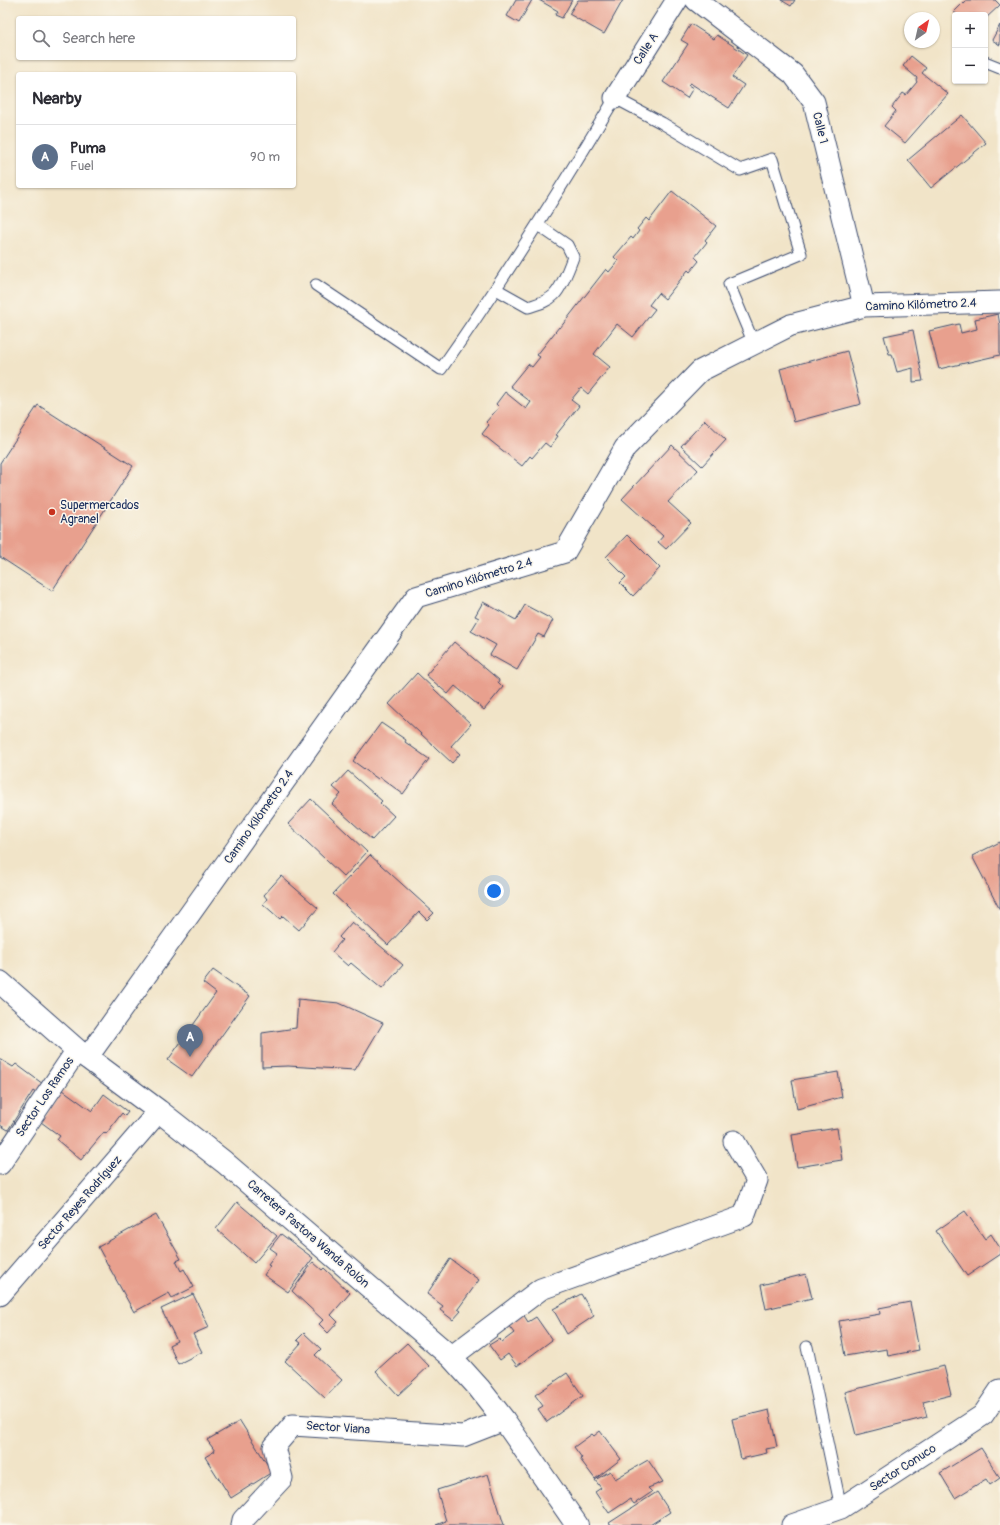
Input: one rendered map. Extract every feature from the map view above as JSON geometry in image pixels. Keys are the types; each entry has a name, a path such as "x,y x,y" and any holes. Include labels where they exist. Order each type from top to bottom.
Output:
{"street":[{"name":"Calle A","path":"615,98 678,0"},
{"name":"Calle 1","path":"696,0 793,74 814,102 864,306"},
{"name":"Camino Kilómetro 2.4","path":"82,1054 416,597 565,552 625,448 700,371 791,325 864,306 1000,302"},
{"name":"Carretera Pastora Wanda Rolón","path":"0,982 82,1054 159,1111 224,1162 451,1357 479,1388 504,1420 577,1525"},
{"name":"Sector Los Ramos","path":"0,1164 82,1054"},
{"name":"Sector Reyes Rodríguez","path":"0,1295 159,1111"},
{"path":"451,1357 541,1289 744,1216 757,1180 734,1141"},
{"name":"Sector Conuco","path":"792,1525 841,1508 983,1415 1000,1390"},
{"name":"Sector Viana","path":"242,1525 243,1520 282,1478 274,1447 293,1425 463,1436 504,1420"}],"lane":[{"path":"988,63 1000,68"},
{"path":"316,286 441,369 538,225 615,98 662,123 740,170 772,159 801,254 729,284 754,344"},
{"path":"496,289 528,307 541,304 555,295 568,271 573,257 567,245 538,225"},
{"path":"807,1347 841,1508"}],"building":[{"path":"516,0 532,0 519,23 507,16"},
{"path":"539,0 572,0 562,18 555,15 558,11"},
{"path":"578,0 623,0 604,34 569,14"},
{"path":"781,0 795,0 791,6"},
{"path":"966,0 995,0 1000,5 988,16 988,12 954,12"},
{"path":"691,24 714,39 717,35 747,55 732,77 744,85 729,108 690,83 688,85 693,88 687,98 663,82 688,44 681,40"},
{"path":"1000,25 1000,45 992,40"},
{"path":"911,56 926,68 922,73 948,94 905,143 884,126 896,111 892,107 903,93 906,95 917,82 917,78 903,66"},
{"path":"962,115 986,143 931,188 908,160"},
{"path":"672,191 716,226 705,240 707,242 695,257 699,261 690,272 688,270 665,299 658,293 649,305 655,309 633,337 617,324 594,354 610,367 588,394 581,388 571,400 579,406 556,435 558,436 550,447 545,443 532,458 530,456 522,466 482,434 489,425 486,422 499,407 496,404 505,392 526,409 531,402 510,386 528,364 532,367 540,357 537,355 606,269 609,272 618,261 614,257 631,237 633,239 639,231 637,229 646,218 649,221"},
{"path":"998,314 1000,325 1000,355 939,369 929,331 959,324 961,333 977,329 975,319"},
{"path":"913,330 923,381 913,382 913,368 897,372 892,354 889,354 884,336"},
{"path":"847,351 861,404 794,422 780,369"},
{"name":"Supermercados Agranel","path":"38,405 133,466 52,591 0,557 0,463"},
{"path":"705,420 726,440 702,466 681,446"},
{"path":"672,445 698,470 668,502 691,523 666,549 658,542 663,536 622,499"},
{"path":"627,535 660,568 633,596 620,583 626,577 606,557"},
{"path":"483,602 516,620 525,605 553,620 544,637 538,634 517,670 490,655 496,645 471,631 479,618 475,616"},
{"path":"454,642 499,680 498,682 503,687 484,710 455,686 448,694 426,675"},
{"path":"417,673 471,724 451,746 460,754 452,763 389,704"},
{"path":"381,723 406,740 405,742 429,759 403,794 380,777 378,779 353,761"},
{"path":"348,771 382,801 380,803 394,816 372,840 332,804 341,794 333,787"},
{"path":"311,799 367,852 344,877 288,824"},
{"path":"1000,842 1000,910 972,856"},
{"path":"370,855 434,913 427,920 419,912 388,945 333,894"},
{"path":"281,876 318,908 299,930 283,916 280,919 263,904 267,899 264,895"},
{"path":"352,922 403,965 382,989 351,963 348,966 332,952 342,940 339,937"},
{"path":"213,970 250,996 192,1077 168,1060 216,993 203,983"},
{"path":"298,999 339,1003 383,1023 355,1070 288,1066 262,1067 262,1033 296,1028"},
{"path":"0,1059 13,1067 16,1064 43,1084 36,1093 33,1091 8,1130 0,1125"},
{"path":"838,1072 842,1097 797,1109 792,1080"},
{"path":"63,1090 92,1111 104,1094 128,1112 125,1116 122,1113 106,1134 104,1132 81,1160 57,1140 60,1136 41,1122"},
{"path":"837,1128 842,1160 797,1167 792,1135"},
{"path":"237,1202 277,1236 254,1263 216,1229"},
{"path":"965,1211 985,1239 991,1234 1000,1248 1000,1254 967,1276 936,1231"},
{"path":"156,1215 181,1259 176,1261 181,1271 184,1269 194,1287 172,1298 169,1293 134,1312 98,1247"},
{"path":"281,1234 313,1258 288,1292 264,1275 270,1266 268,1265 277,1253 270,1248"},
{"path":"450,1259 479,1280 458,1309 461,1311 453,1320 440,1310 443,1306 427,1294"},
{"path":"313,1262 322,1270 324,1268 350,1293 331,1315 338,1322 328,1333 319,1324 323,1320 292,1291"},
{"path":"806,1274 812,1298 766,1309 761,1285"},
{"path":"193,1294 209,1327 193,1334 202,1352 178,1364 169,1345 177,1341 161,1309"},
{"path":"581,1294 594,1316 567,1334 553,1309"},
{"path":"910,1302 919,1350 888,1356 887,1349 845,1356 839,1321 880,1314 879,1308"},
{"path":"523,1314 528,1322 536,1317 552,1340 517,1366 508,1354 500,1360 489,1345 499,1339 502,1342 514,1333 508,1325"},
{"path":"304,1333 321,1349 315,1355 342,1380 325,1398 285,1361 301,1343 297,1340"},
{"path":"407,1343 429,1366 398,1395 376,1371"},
{"path":"944,1366 951,1395 923,1402 927,1417 856,1435 845,1392"},
{"path":"567,1373 583,1396 547,1422 538,1409 543,1406 535,1395"},
{"path":"769,1410 777,1447 766,1449 767,1453 741,1459 732,1419"},
{"path":"240,1421 272,1472 231,1498 205,1457 215,1451 207,1440"},
{"path":"600,1431 621,1459 595,1479 580,1459 582,1458 574,1447 592,1434 594,1436"},
{"path":"981,1448 1000,1478 990,1485 986,1479 955,1498 940,1473"},
{"path":"648,1460 663,1482 648,1488 652,1492 634,1504 630,1499 609,1513 595,1492 601,1488 595,1480 610,1471 615,1479"},
{"path":"488,1474 504,1525 436,1525 446,1521 437,1490"},
{"path":"657,1492 670,1512 650,1525 610,1525 609,1523"}],"place":[{"name":"Supermercados Agranel","path":"52,512"},
{"name":"Puma","path":"190,1057"}]}
